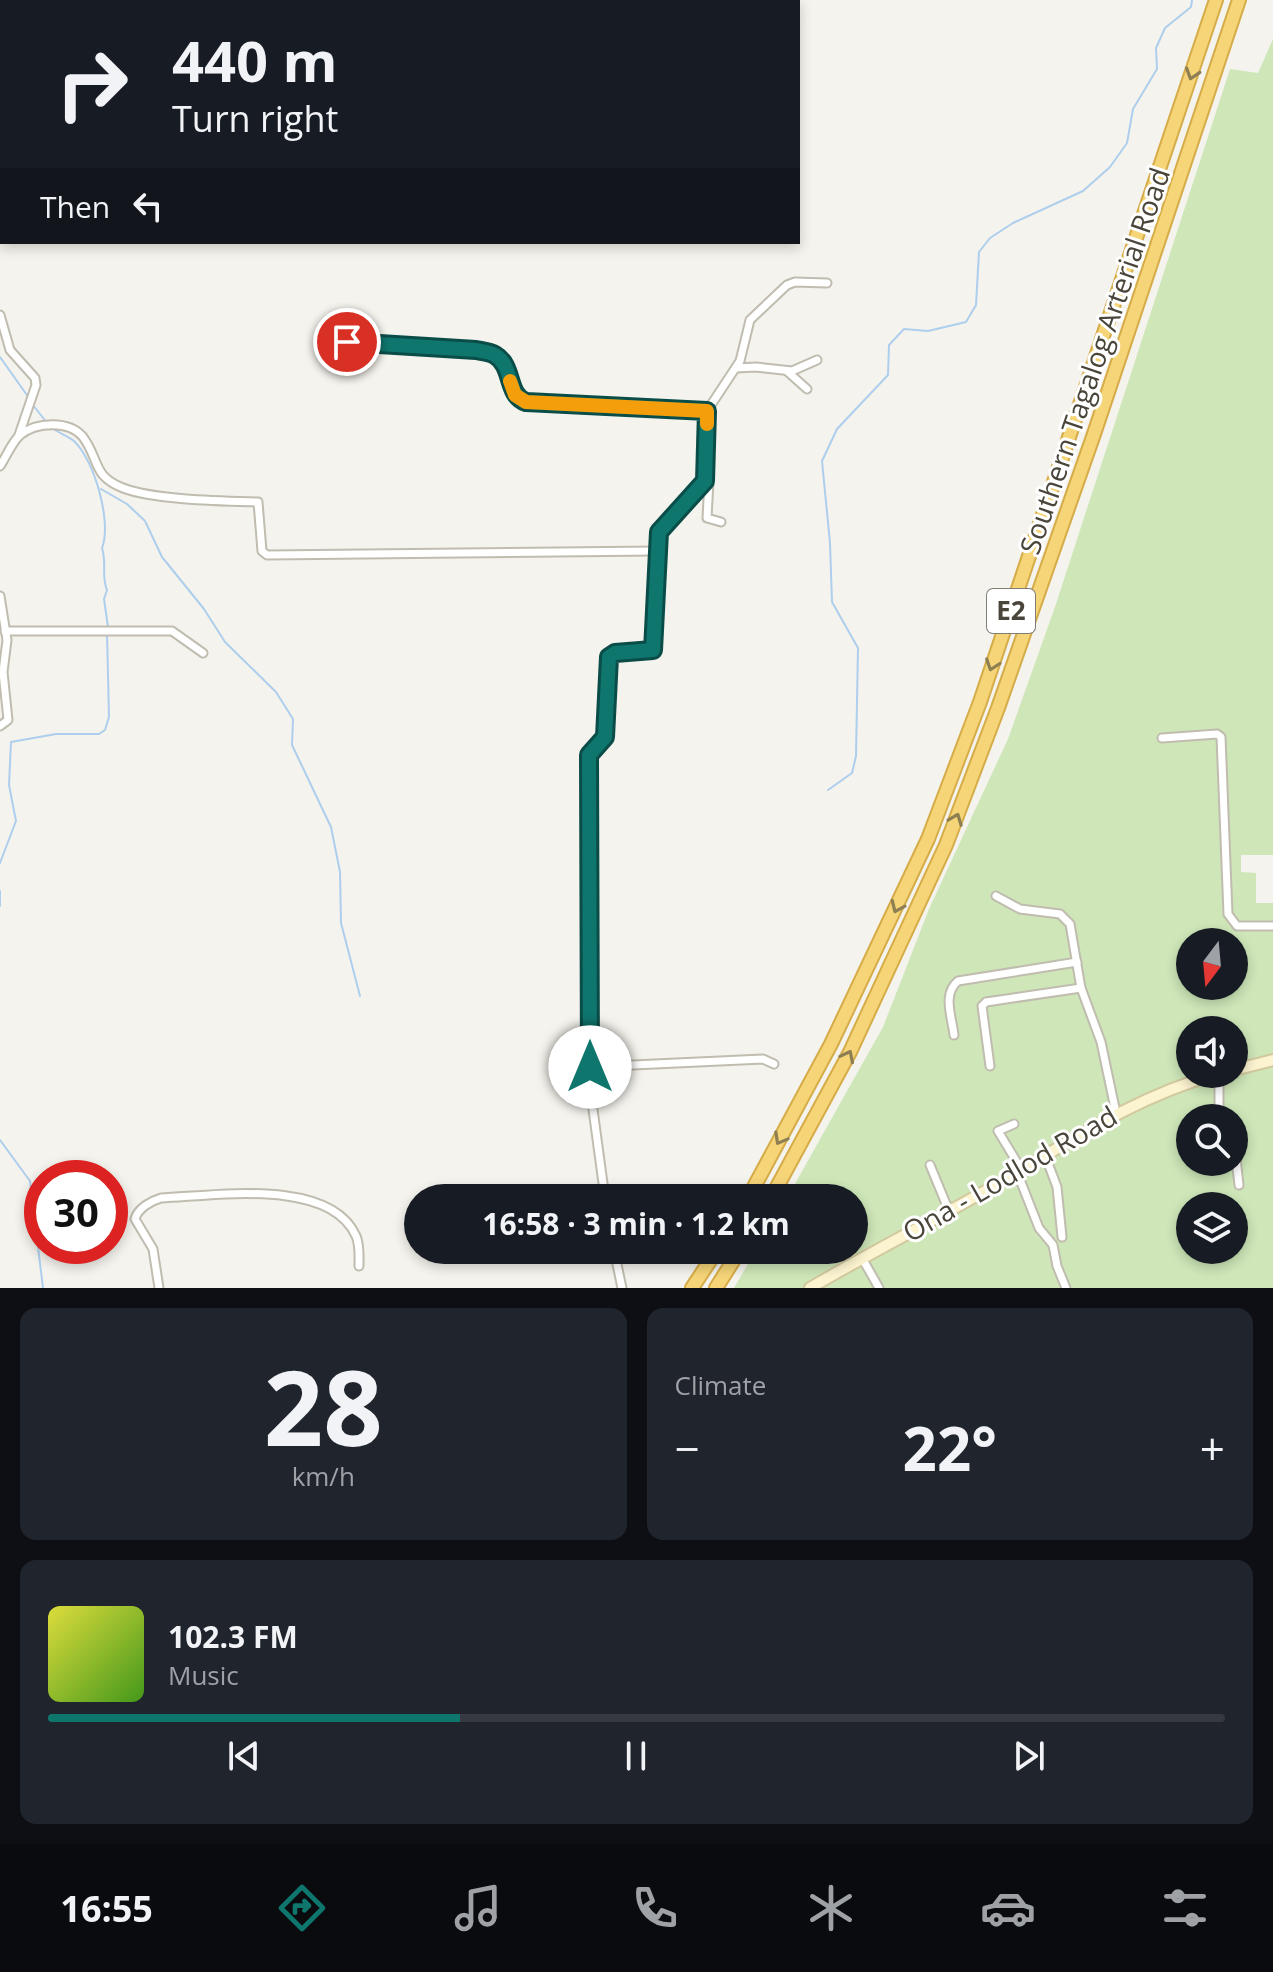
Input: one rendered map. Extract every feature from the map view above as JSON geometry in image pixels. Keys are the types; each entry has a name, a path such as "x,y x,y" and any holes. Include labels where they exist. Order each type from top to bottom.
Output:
{"highway":[{"name":"Southern Tagalog Arterial Road","path":"756,1184 831,1044 928,839 980,702 1216,0"},
{"name":"Southern Tagalog Arterial Road","path":"779,1184 850,1052 946,845 1004,694 1239,0"},
{"path":"692,1288 708,1264"},
{"path":"716,1288 731,1264"}],"main road":[{"path":"1248,1066 1273,1060"},
{"name":"Ona - Lodlod Road","path":"868,1255 1116,1113 1176,1087"},
{"name":"Ona - Lodlod Road","path":"810,1288 828,1283 854,1264"}],"street":[{"path":"603,1184 590,1067 589,755 605,737 609,657 615,653 653,650 656,551 662,525 705,481 707,411 736,368 747,326 759,309 787,285 795,282 827,283"},
{"path":"0,315 10,350 35,378 34,394 19,436 0,466"},
{"path":"347,342 476,350 495,355 506,368 515,395 526,402 707,411"},
{"path":"736,368 798,370 817,360"},
{"path":"787,371 807,389"},
{"path":"19,436 56,424 77,432 103,478 125,489 208,501 258,502 262,551 267,555 656,551"},
{"path":"705,481 709,481 707,518 721,522"},
{"path":"0,596 5,631 3,672 8,720 0,726"},
{"path":"5,631 175,631 203,653"},
{"path":"1162,738 1217,734 1221,737 1228,914 1237,926 1273,926"},
{"path":"996,896 1020,909 1066,918 1070,924 1081,988 1101,1042 1116,1113"},
{"path":"954,1035 948,995 958,981 1077,962"},
{"path":"990,1066 982,1006 986,1002 1081,988"},
{"path":"590,1067 763,1059 774,1064"},
{"path":"1014,1124 998,1130 1019,1170 1039,1228 1053,1245 1058,1271 1066,1288"},
{"path":"1045,1155 1057,1187 1062,1237"},
{"path":"930,1165 949,1211"},
{"path":"1238,1176 1239,1185"},
{"path":"159,1288 153,1249 135,1219 149,1203 161,1198 302,1196 333,1210 349,1224 357,1238 359,1266"},
{"path":"617,1264 622,1288"},
{"path":"865,1264 879,1288"}],"green space":[{"path":"1273,39 1273,855 1241,855 1241,872 1256,873 1256,903 1273,903 1273,1288 734,1288 748,1264 868,1264 868,1184 795,1184 883,1027 929,909 1008,739 1055,607 1230,69 1258,73"}],"waterway":[{"path":"828,790 852,773 856,756 858,648 832,602 822,461 837,429 888,375 889,345 904,329 928,331 966,322 976,305 979,252 990,238 1013,223 1083,191 1110,167 1127,143 1133,109 1157,69 1156,48 1165,28 1191,7 1192,0"},
{"path":"0,357 29,398"},
{"path":"32,404 48,424"},
{"path":"52,428 74,441 82,450 100,493 105,524 102,548 108,627"},
{"path":"101,489 127,504 145,521 162,557 204,609 225,642 276,692 293,719 292,745 331,827 340,872 341,923 360,996"},
{"path":"0,863 16,821 9,785 11,742 56,734 99,734 105,730 109,717 107,633"},
{"path":"0,891 0,906"},
{"path":"0,1140 30,1181 43,1288"}],"slow traffic":[{"path":"510,381 515,395 526,402 707,411 707,424"}],"route":[{"path":"347,342 476,350 495,355 506,368 515,395 526,402 707,411 705,481 662,525 659,532 653,650 615,653 609,657 606,666 605,737 603,743 593,748 589,755 590,1067"}]}
